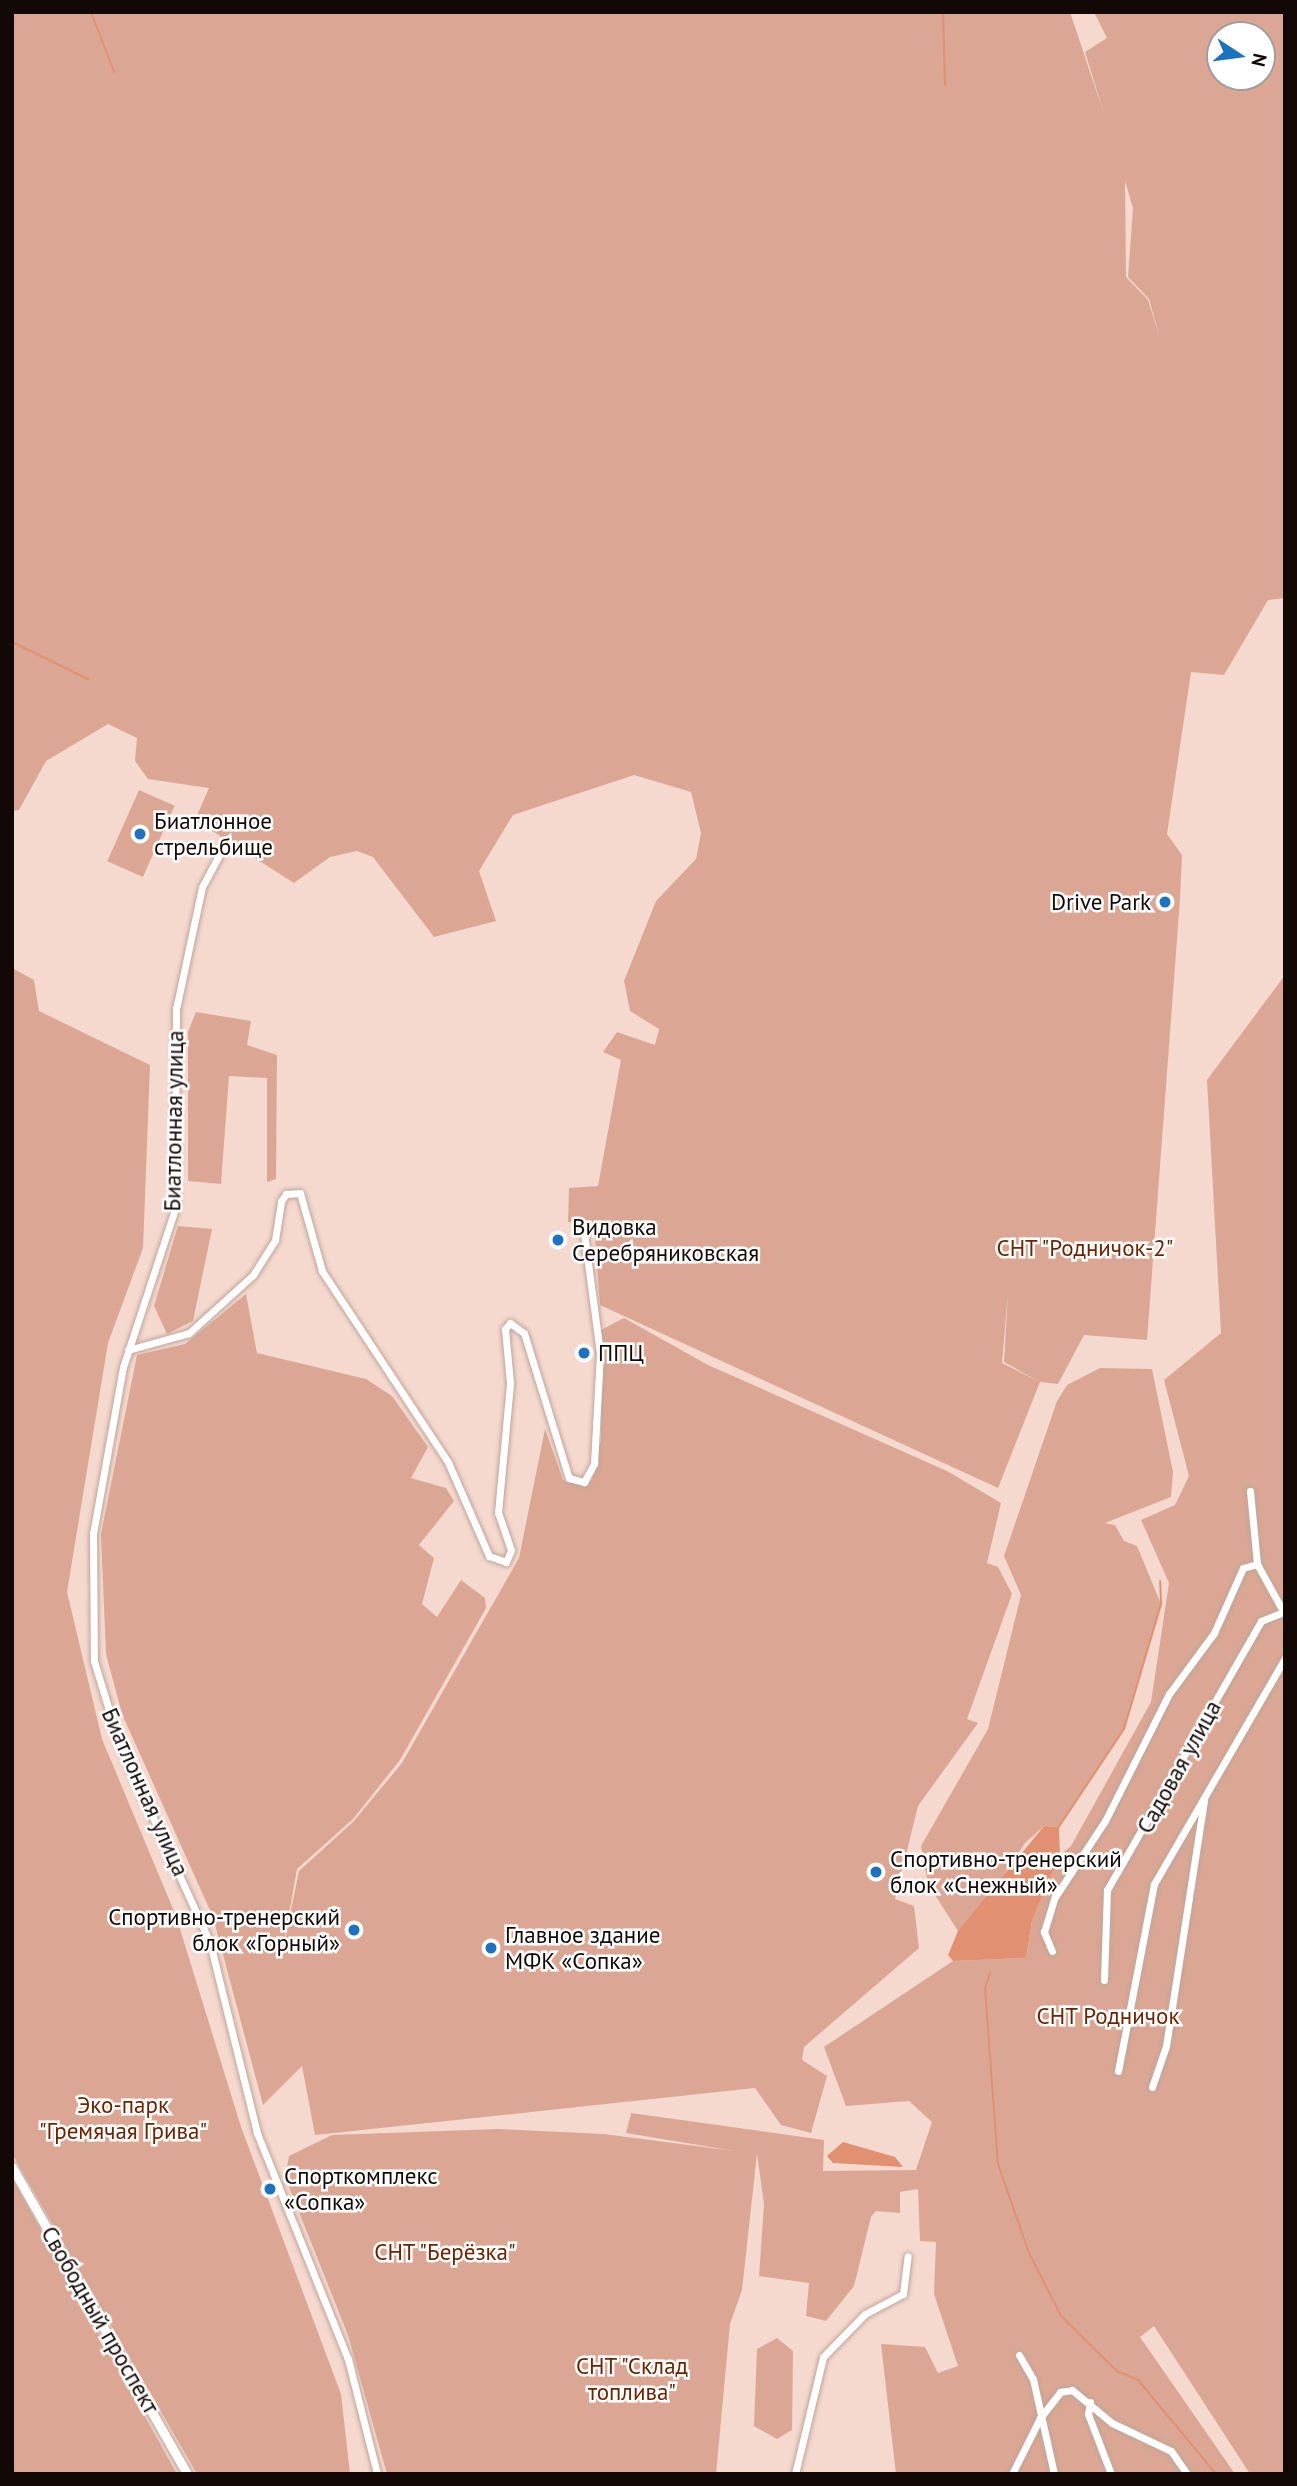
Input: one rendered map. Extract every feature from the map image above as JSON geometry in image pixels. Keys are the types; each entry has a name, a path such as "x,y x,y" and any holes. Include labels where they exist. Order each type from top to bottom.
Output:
{"main road":[{"name":"Свободный проспект","path":"12,2167 187,2474"}],"street":[{"name":"Биатлонная улица","path":"223,848 202,887 176,1009 175,1209 128,1350 93,1533 94,1661 119,1743 210,1943 257,2133 348,2359 377,2474"},
{"path":"128,1350 189,1334 253,1276 275,1240 281,1201 286,1194 300,1193 322,1271 448,1462 489,1556 506,1562 511,1550 498,1513 510,1323 524,1333 569,1478 584,1482 594,1464 600,1374 584,1233"},
{"path":"1250,1491 1257,1564 1284,1613"},
{"path":"1052,1951 1044,1932 1055,1897 1105,1821 1169,1694 1214,1633 1243,1569 1257,1564"},
{"name":"Садовая улица","path":"1104,1980 1107,1890 1261,1621 1284,1613"},
{"path":"1118,2070 1154,1884 1285,1657"},
{"path":"1152,2087 1166,2046 1205,1795"},
{"path":"795,2474 823,2357 865,2314 903,2294 908,2256"},
{"path":"1019,2355 1033,2379 1054,2474"},
{"path":"1012,2474 1040,2418 1060,2392 1072,2390 1090,2402 1112,2423 1171,2451 1186,2474"},
{"path":"1090,2402 1088,2414 1111,2474"}],"green space":[{"name":"СНТ \"Родничок-2\"","path":"12,12 1070,12 1104,114 1085,52 1107,38 1094,12 1285,12 1285,598 1268,600 1224,675 1191,672 1167,834 1182,855 1147,1340 1084,1335 1058,1384 1040,1382 998,1488 600,1305 594,1226 568,1222 569,1188 598,1186 621,1060 603,1052 617,1032 655,1045 659,1029 630,1011 624,981 656,901 696,859 701,833 691,792 634,775 513,815 479,871 496,921 434,937 373,857 357,851 330,857 294,883 195,820 209,788 148,779 135,761 137,738 108,724 46,761 19,810 12,811","holes":["1125,181 1133,208 1128,277 1149,299 1160,338 1148,300 1126,277","1008,1293 1004,1362 1040,1382 1002,1363"]},
{"name":"Биатлонное стрельбище","path":"139,790 175,806 143,877 107,861"},
{"name":"Эко-парк \"Гремячая Грива\"","path":"12,968 34,980 39,1011 150,1065 143,1248 108,1343 67,1592 102,1739 176,1916 241,2127 341,2394 350,2474 197,2474 14,2157"},
{"path":"1285,975 1285,2474 1250,2474 1154,2326 1140,2337 1235,2474 896,2474 881,2344 925,2347 938,2373 958,2366 934,2294 936,2242 920,2241 918,2189 900,2192 900,2213 876,2211 871,2217 854,2286 826,2321 806,2316 809,2283 759,2276 764,2204 757,2154 742,2290 730,2324 716,2474 387,2474 348,2335 285,2177 289,2156 332,2135 498,2129 604,2134 734,2151 626,2133 631,2113 824,2140 823,2171 916,2170 932,2122 909,2101 846,2106 824,2047 953,1961 1026,1958 1032,1921 1060,1855 1071,1846 1151,1702 1169,1583 1141,1520 1175,1505 1189,1476 1164,1380 1221,1333 1207,1080"},
{"path":"196,1012 251,1021 247,1045 277,1055 276,1179 267,1182 267,1078 229,1076 221,1184 188,1181 188,1032"},
{"path":"178,1226 212,1229 193,1321 167,1334 154,1306"},
{"path":"246,1294 257,1353 366,1379 392,1396 428,1447 411,1478 446,1488 454,1501 419,1545 434,1558 422,1604 437,1617 461,1580 485,1598 486,1608 400,1760 353,1819 297,1869 281,1959 299,1871 353,1822 402,1763 519,1558 545,1429 563,1480 584,1487 592,1480 601,1440 601,1330 624,1318 708,1365 947,1471 1001,1503 987,1563 998,1567 1012,1594 967,1719 978,1723 918,1806 895,1899 914,1906 919,1948 804,2047 802,2060 827,2076 811,2133 781,2125 755,2088 315,2135 302,2066 263,2105 213,1917 122,1714 106,1654 101,1534 137,1355 185,1344"},
{"path":"1100,1368 1152,1369 1173,1472 1171,1497 1105,1523 1115,1525 1124,1541 1137,1546 1161,1604 1124,1729 1059,1827 1044,1826 1025,1843 982,1909 958,1931 928,1884 921,1846 988,1729 1021,1595 1004,1556 1057,1401 1067,1385"},
{"path":"12,2178 177,2474 12,2474"},
{"path":"777,2338 793,2351 792,2430 777,2439 754,2426 757,2349"}],"shaded area":[{"path":"1044,1826 1059,1827 1060,1855 1032,1921 1026,1958 953,1961 948,1955 958,1931"},
{"path":"843,2142 895,2157 903,2167 833,2163 827,2156"}],"waterway":[{"path":"91,12 114,72"},
{"path":"943,12 945,85"},
{"path":"12,642 88,679"},
{"path":"1058,1828 1124,1729 1161,1604 1160,1581"},
{"path":"990,1973 985,1988 998,2164 1029,2253 1061,2316 1117,2371 1138,2380 1216,2474"}],"place":[{"name":"Биатлонное стрельбище","path":"140,834"},
{"name":"Drive Park","path":"1165,902"},
{"name":"Видовка Серебряниковская","path":"558,1240"},
{"name":"ППЦ","path":"584,1353"},
{"name":"Спортивно-тренерский блок «Снежный»","path":"876,1872"},
{"name":"Спортивно-тренерский блок «Горный»","path":"354,1930"},
{"name":"Главное здание МФК «Сопка»","path":"491,1948"},
{"name":"Спорткомплекс «Сопка»","path":"270,2189"}],"park label":[{"name":"СНТ Родничок","path":"1108,2016"},
{"name":"СНТ \"Берёзка\"","path":"445,2252"},
{"name":"СНТ \"Склад топлива\"","path":"632,2379"}]}
